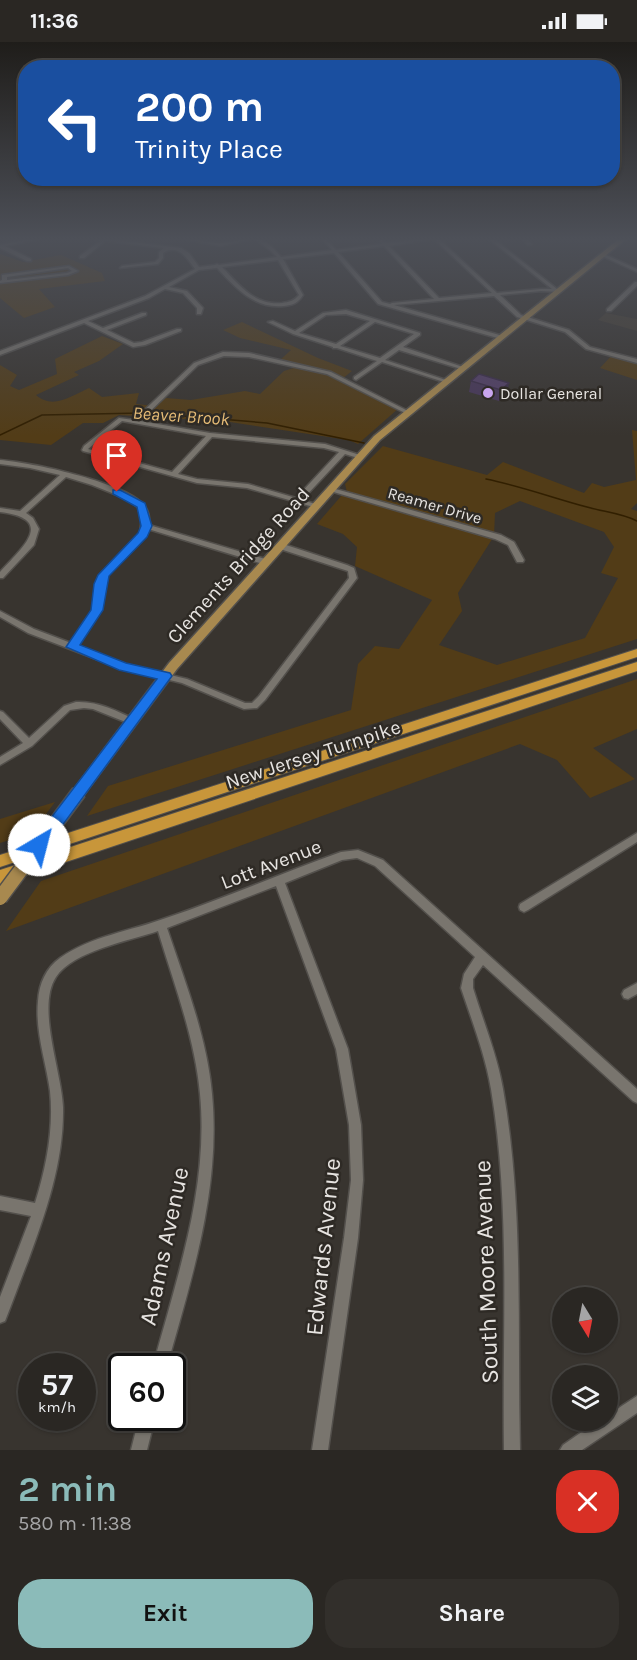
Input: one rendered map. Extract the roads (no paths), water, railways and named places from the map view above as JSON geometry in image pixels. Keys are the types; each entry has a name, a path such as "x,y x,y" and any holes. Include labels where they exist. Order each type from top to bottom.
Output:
{"highway":[{"name":"New Jersey Turnpike","path":"0,861 637,653"},
{"name":"New Jersey Turnpike","path":"0,877 637,666"}],"main road":[{"name":"Clements Bridge Road","path":"0,898 166,676 382,433 542,305"}],"street":[{"path":"0,353 127,305"},
{"path":"197,305 200,308 199,313"},
{"path":"385,305 501,337"},
{"path":"507,305 519,316 567,331 588,348 637,361"},
{"path":"609,310 614,305"},
{"path":"295,333 325,314 346,312 418,334 356,378"},
{"path":"103,330 144,314"},
{"path":"336,346 375,320"},
{"path":"84,321 133,345 143,344 179,330"},
{"path":"272,322 295,333 446,381"},
{"path":"399,348 463,368"},
{"path":"136,421 196,364 223,354 249,355 329,373 407,412"},
{"path":"317,506 248,486 197,481 86,450 86,447 117,421 136,421 210,435 325,446 361,457"},
{"path":"174,474 210,435"},
{"path":"298,500 343,452"},
{"path":"0,462 23,464 64,475 134,499 141,505 146,526 143,534 104,575 100,584 97,610 72,647"},
{"path":"22,513 64,475"},
{"name":"Reamer Drive","path":"332,490 498,537 511,544 520,560"},
{"path":"0,510 22,513 34,524 34,535 0,576"},
{"path":"146,526 266,562"},
{"path":"0,614 31,631 123,666 166,676 244,706 254,706 262,699 353,578 351,572 344,567 280,546"},
{"path":"0,761 29,744 67,708 97,706 133,722"},
{"path":"0,714 29,744"},
{"path":"524,907 637,837"},
{"name":"Lott Avenue","path":"39,1211 54,1148 58,1116 57,1083 42,1010 44,993 50,976 68,960 110,941 161,925 341,856 367,856 379,863 637,1097"},
{"name":"Edwards Avenue","path":"279,881 342,1049 355,1125 357,1180 351,1238 320,1450"},
{"name":"Adams Avenue","path":"161,925 198,1044 206,1094 207,1143 201,1201 163,1353"},
{"name":"South Moore Avenue","path":"482,957 468,978 468,988 496,1087 506,1156 511,1212 512,1450"},
{"path":"0,1203 39,1211 0,1316"},
{"path":"568,1450 637,1404"},
{"path":"139,1450 144,1431"}],"waterway":[{"name":"Beaver Brook","path":"0,435 42,415 142,413"},
{"name":"Beaver Brook","path":"148,413 267,423 364,443"},
{"name":"Beaver Brook","path":"486,479 619,514 637,521"}],"place":[{"name":"Dollar General","path":"488,393"}]}
